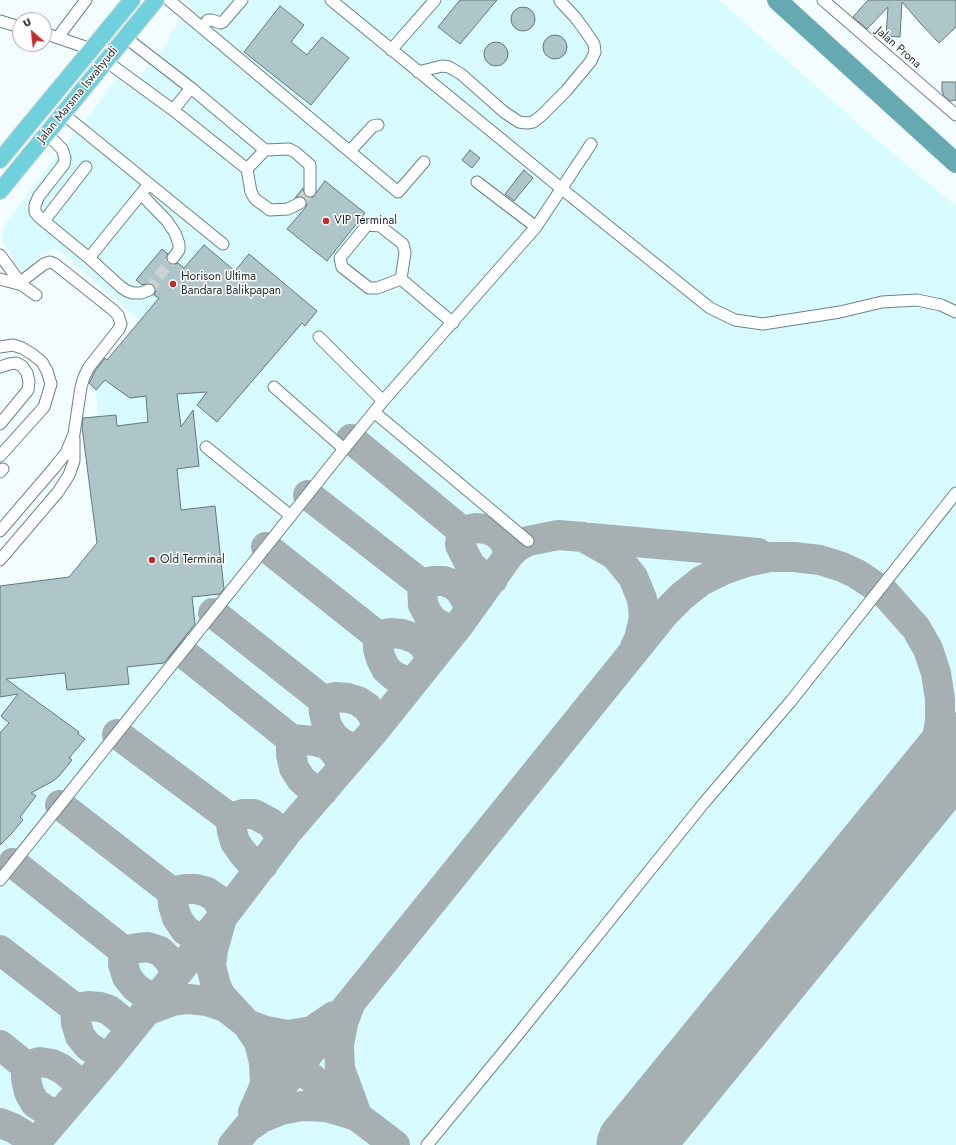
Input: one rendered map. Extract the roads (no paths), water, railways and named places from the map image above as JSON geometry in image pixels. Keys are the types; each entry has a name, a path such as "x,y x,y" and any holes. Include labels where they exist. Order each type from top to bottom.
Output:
{"highway":[{"name":"Jalan Marsma Iswahyudi","path":"0,160 132,0"},
{"name":"Jalan Marsma Iswahyudi","path":"0,191 62,113 156,0"},
{"path":"111,25 125,37"},
{"path":"91,49 106,61"}],"street":[{"path":"58,37 86,0"},
{"path":"169,0 398,192 424,162"},
{"path":"202,28 208,20 220,23 222,22 242,0"},
{"path":"330,0 710,308 735,320 764,324 840,312 882,302 917,300 941,305 956,312"},
{"path":"391,50 435,0"},
{"name":"Jalan Prona","path":"823,0 956,115"},
{"path":"418,72 442,66 450,67 461,74 504,112 519,122 533,122 542,116 566,91 592,61 595,52 594,44 586,32 575,17 560,1"},
{"path":"0,21 12,25"},
{"path":"52,35 91,49"},
{"path":"125,37 191,88 265,150 289,150 295,152 310,165 310,191"},
{"path":"106,61 173,110 247,169 251,192 255,199 270,210 288,209 300,203"},
{"path":"173,110 191,88"},
{"path":"62,113 223,244"},
{"path":"350,151 373,126 378,125"},
{"path":"46,133 62,149 65,158 64,164 39,196 35,205 35,212 89,258 120,287 133,293 141,293 149,290"},
{"path":"0,880 344,448 383,401 536,228 591,144"},
{"path":"247,169 265,150"},
{"path":"44,221 86,167"},
{"path":"477,182 536,228"},
{"path":"89,258 150,184"},
{"path":"141,194 167,221 176,233 179,250 173,258"},
{"path":"367,225 380,226 403,244 405,253 401,279 376,288 369,288 342,267 340,258 367,225"},
{"path":"0,255 20,284"},
{"path":"0,560 58,492 69,475 74,461 74,434 81,387 84,377 89,367 119,329 120,320 113,310 55,264 50,262 44,264 20,284"},
{"path":"0,279 20,284 36,295"},
{"path":"401,279 453,323"},
{"path":"319,337 383,401"},
{"path":"0,347 13,345 32,354 42,362 47,371 51,384 44,407 0,456"},
{"path":"0,368 16,363 22,366 27,373 29,382 28,390 0,424"},
{"path":"274,387 344,448"},
{"path":"374,412 528,541"},
{"path":"0,531 66,453 74,434"},
{"path":"206,447 291,516"},
{"path":"427,1145 511,1044 703,804 791,701 956,493"}],"waterway":[{"path":"777,0 956,163"}],"tunnel":[{"path":"300,203 310,191"},
{"path":"149,290 173,258"}],"place":[{"name":"VIP Terminal","path":"326,221"},
{"name":"Horison Ultima Bandara Balikpapan","path":"173,284"},
{"name":"Old Terminal","path":"152,560"}]}
